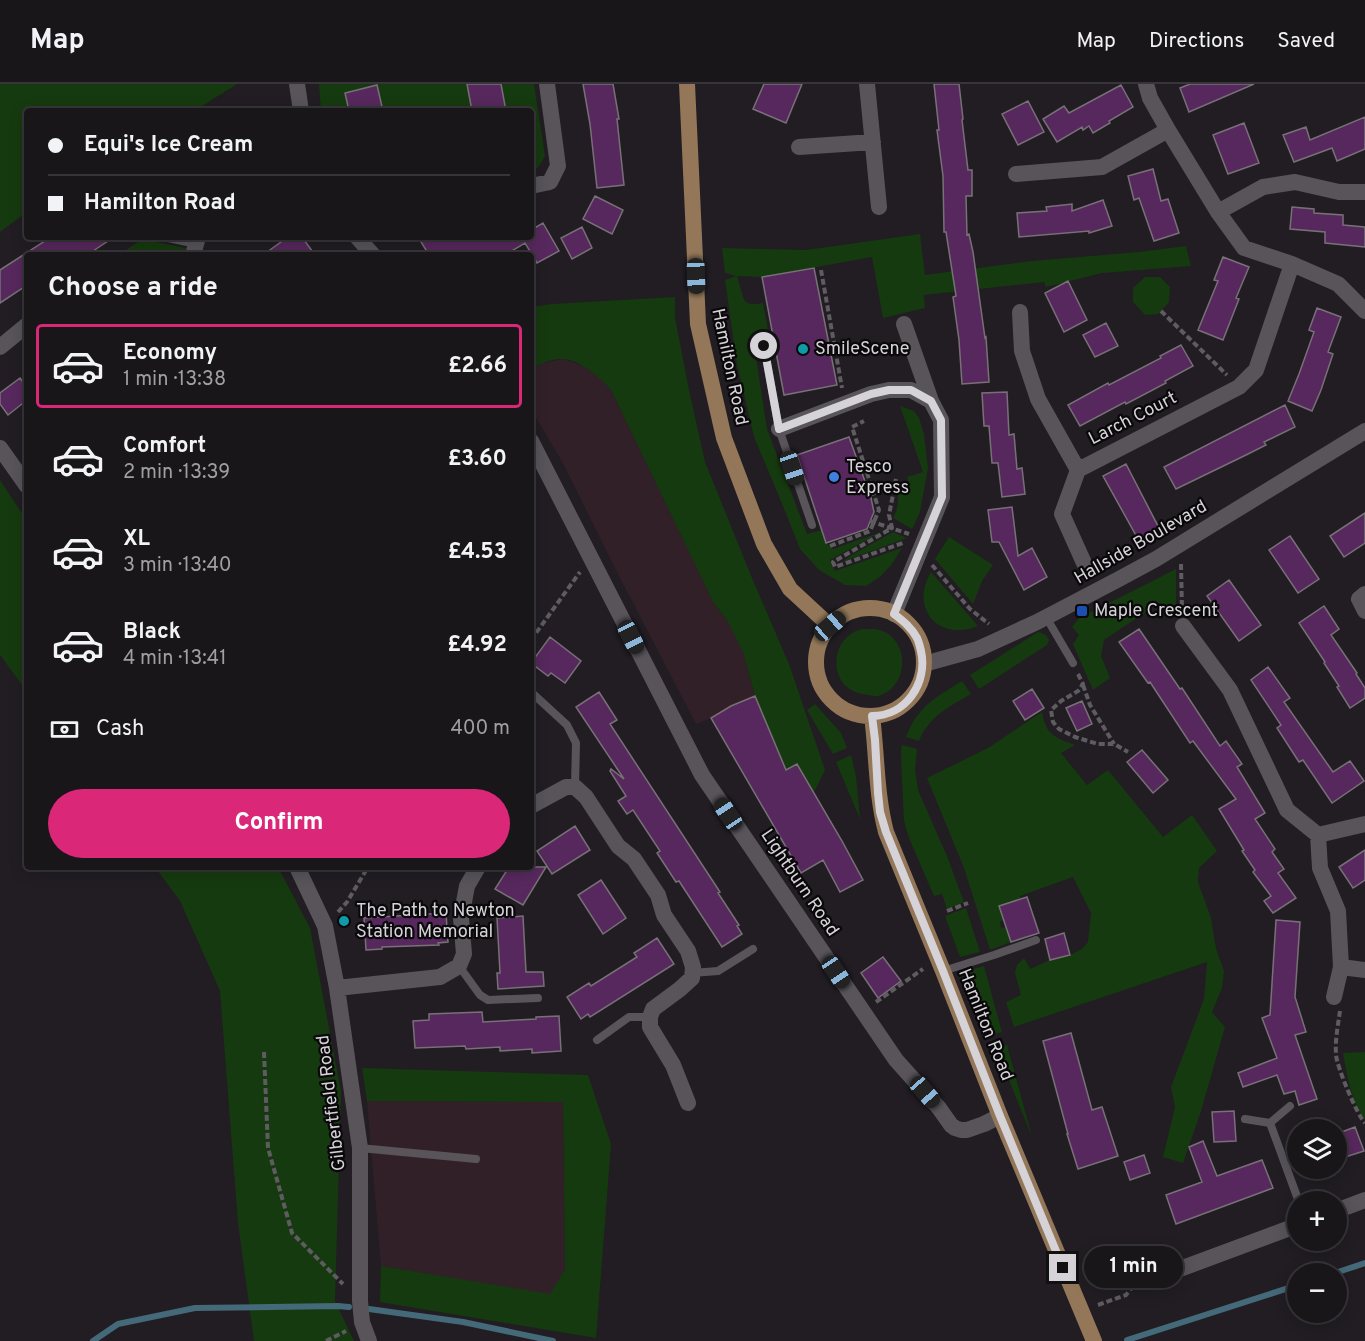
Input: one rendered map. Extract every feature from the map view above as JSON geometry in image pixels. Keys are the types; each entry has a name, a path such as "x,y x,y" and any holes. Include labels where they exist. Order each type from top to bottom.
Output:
{"main road":[{"name":"Hamilton Road","path":"687,84 698,324 724,438 764,544 790,589 830,626"},
{"path":"877,608 894,614 907,624 918,639 924,664 917,690 904,705 892,713 872,716 850,712 832,702 819,683 816,662 820,642 830,626 843,614 877,608"},
{"name":"Hamilton Road","path":"872,716 880,812 886,832 1000,1116 1094,1341"}],"street":[{"path":"297,84 301,108"},
{"path":"534,185 550,182 558,166 546,84"},
{"path":"867,84 879,207"},
{"path":"1146,84 1150,98 1168,130 1218,212 1244,248 1292,264 1338,284 1365,311"},
{"path":"1016,174 1102,167 1168,130"},
{"path":"800,147 873,142"},
{"path":"1218,212 1263,187 1295,182 1339,192 1365,192"},
{"path":"360,240 370,252"},
{"name":"Larch Court","path":"1020,312 1022,351 1038,399 1078,470 1239,387 1256,370 1292,264"},
{"path":"894,614 942,497 941,420 931,401 904,324"},
{"path":"0,346 24,327"},
{"path":"779,429 871,394 889,390 911,390 931,401"},
{"name":"Hallside Boulevard","path":"924,664 978,649 1046,617 1156,559 1365,431"},
{"name":"Lightburn Road","path":"534,447 702,775 896,1060 955,1128 961,1130 975,1128 1000,1116"},
{"path":"0,448 24,482"},
{"path":"1078,470 1062,514 1084,563"},
{"path":"1365,594 1359,598 1365,611"},
{"path":"1183,626 1230,690 1287,810 1318,835 1320,868 1338,911 1341,967 1334,998"},
{"path":"534,804 566,787 575,787 586,797 618,846 634,859 658,895 664,915 688,951 693,967 692,978 653,1009 650,1017 650,1028 673,1065 688,1103"},
{"path":"1318,835 1365,824"},
{"name":"Gilbertfield Road","path":"298,870 325,926 337,988 360,1148 360,1301 362,1322 369,1341"},
{"path":"337,988 440,977 459,966 464,954 461,918 467,886 476,870"},
{"path":"1341,967 1365,970"},
{"path":"1347,1207 1365,1200"},
{"path":"1154,1279 1287,1229"}],"lane":[{"path":"176,240 196,245"},
{"path":"764,346 779,429 812,525"},
{"path":"1046,617 1072,663"},
{"path":"534,695 567,725 576,743 575,787"},
{"path":"940,965 994,955 1036,939"},
{"path":"692,973 718,971 753,949"},
{"path":"459,966 480,995 488,1000 538,998"},
{"path":"597,1040 629,1017 650,1017"},
{"path":"1270,1124 1290,1106"},
{"path":"1245,1119 1270,1124"},
{"path":"1270,1124 1295,1191"},
{"path":"360,1148 476,1159"}],"path":[{"path":"821,270 842,392"},
{"path":"1161,310 1239,387"},
{"path":"830,546 870,531 872,521 879,510 852,427 864,422"},
{"path":"892,528 889,516 896,478"},
{"path":"872,521 907,533"},
{"path":"892,528 833,562 835,567 912,540"},
{"path":"534,636 590,558"},
{"path":"931,563 970,609 990,625"},
{"path":"1181,563 1183,626"},
{"path":"1072,663 1083,684 1090,705 1114,744 1128,752"},
{"path":"1083,684 1078,691 1051,710 1053,722 1059,729 1075,737 1098,744 1114,744"},
{"path":"325,926 347,902 366,870"},
{"path":"947,911 968,903"},
{"path":"863,1011 940,965"},
{"path":"1334,998 1340,1006 1336,1056 1355,1109 1365,1123"},
{"path":"264,1052 268,1148 292,1233 360,1301"},
{"path":"1081,1311 1126,1295 1133,1286 1154,1279"}],"shaded area":[{"path":"563,359 583,366 602,379 611,390 713,602 728,622 743,652 755,696 696,724 564,465 534,414 534,368"},
{"path":"367,1101 563,1102 565,1269 550,1295 381,1266"}],"green space":[{"path":"0,84 237,84 199,108 24,108 24,214 0,232"},
{"path":"319,84 534,84 545,156 534,170 534,108 321,108"},
{"path":"920,234 925,275 1032,261 1186,246 1191,266 1102,273 1046,287 1044,282 924,295 925,308 883,318 872,257 762,277 737,276 744,300 750,304 763,303 769,335 753,338 767,429 807,534 822,530 826,543 833,549 881,532 830,560 835,571 902,548 881,576 866,586 845,585 819,570 800,549 754,437 737,364 725,280 736,276 725,273 722,248 806,250"},
{"path":"146,240 186,248 185,252 123,252 138,242"},
{"path":"1145,277 1160,277 1170,287 1169,302 1158,314 1145,315 1133,302 1133,288"},
{"path":"675,297 675,318 705,462 789,664 825,770 814,792 797,764 786,770 755,696 743,652 728,622 713,602 611,390 590,370 570,360 550,360 534,367 534,307"},
{"path":"900,406 914,411 919,418 924,434 928,468 920,512 912,529 893,518 898,505 897,492 910,488 907,477 923,472"},
{"path":"0,480 24,516 24,688 0,655"},
{"path":"893,532 907,538 842,562 850,556"},
{"path":"949,537 993,565 982,581 973,604 935,559"},
{"path":"1176,569 1176,608 1159,603 1104,640 1101,656 1110,678 1093,690 1073,644 1079,635 1072,627 1079,618"},
{"path":"931,572 978,626 964,630 951,630 940,626 932,619 926,610 924,598 925,586"},
{"path":"863,629 877,629 885,632 899,646 902,655 900,675 896,683 890,690 878,696 862,694 847,687 838,674 836,666 842,643 854,632"},
{"path":"1038,632 1047,637 1049,640 1047,645 979,689 970,675"},
{"path":"962,681 971,694 934,718 919,741 906,737 916,718 928,704"},
{"path":"815,704 841,733 847,748 833,754 807,710"},
{"path":"1042,712 1046,726 1052,734 1075,745 1061,753 1087,785 1108,770 1163,837 1192,815 1217,851 1199,868 1198,882 1211,918 1216,949 1224,971 1222,988 1212,1012 1225,1027 1201,1111 1183,1163 1163,1157 1175,1107 1171,1087 1204,999 1207,962 1014,1027 1006,1002 1021,995 1015,973 1017,965 1024,958 1030,969 1082,949 1088,942 1091,913 1073,877 1020,896 1021,899 999,906 1004,920 1000,922 1001,928 1006,927 1011,942 990,950 964,868 927,778 988,748"},
{"path":"902,745 917,749 915,770 918,790 964,902 947,909 942,894 934,896 904,821"},
{"path":"851,755 856,776 860,819 836,762"},
{"path":"157,870 280,870 310,928 341,1091 335,1301 354,1341 254,1341 238,1223 220,991 180,901"},
{"path":"966,908 980,952 960,957 945,916"},
{"path":"984,966 1002,1032 991,1035 966,971"},
{"path":"1007,1045 1032,1137 996,1048"},
{"path":"1365,1052 1365,1119 1353,1096 1343,1053"},
{"path":"362,1068 588,1075 611,1144 596,1338 380,1302 381,1266 550,1294 565,1269 563,1102 367,1101"}],"building":[{"path":"467,84 501,84 505,108 471,108"},
{"path":"583,84 613,84 619,119 617,119 624,185 597,188"},
{"path":"764,84 802,84 786,123 753,109"},
{"path":"934,84 959,84 968,170 972,170 972,196 966,196 967,235 969,234 973,252 986,337 989,382 962,384 953,297 956,296 946,232 944,232 943,176"},
{"path":"1190,84 1254,84 1189,112 1180,88"},
{"path":"377,85 382,108 348,108 345,93"},
{"path":"1121,85 1133,107 1093,133 1089,126 1083,130 1082,127 1057,142 1043,119 1064,106 1069,113"},
{"path":"1028,101 1044,132 1018,145 1002,114"},
{"path":"1365,117 1365,149 1337,161 1332,148 1294,162 1283,135 1306,127 1310,140"},
{"path":"1244,123 1259,163 1228,174 1213,135"},
{"path":"1153,169 1161,201 1168,199 1179,233 1154,241 1139,198 1134,200 1128,176"},
{"path":"595,196 623,210 612,234 583,219"},
{"path":"1103,200 1112,226 1089,233 1089,231 1019,237 1017,213 1047,211 1046,207 1072,204 1072,211"},
{"path":"1292,207 1314,209 1314,213 1343,215 1343,225 1365,227 1365,247 1325,243 1325,232 1290,229"},
{"path":"543,223 559,251 537,263 534,252 530,252 525,243 510,252 427,252 420,240 534,240 534,228"},
{"path":"582,227 592,248 572,259 561,238"},
{"path":"46,240 110,240 92,252 28,252"},
{"path":"284,240 304,240 313,252 267,252"},
{"path":"24,254 24,287 0,303 0,270"},
{"path":"1223,257 1249,267 1236,298 1239,299 1223,340 1198,330 1218,281 1214,280"},
{"path":"814,268 837,385 784,395 762,277"},
{"path":"1068,281 1087,320 1064,332 1045,293"},
{"path":"1317,308 1341,317 1328,352 1333,354 1312,411 1288,401 1314,332 1309,330"},
{"path":"1106,323 1118,346 1095,357 1083,335"},
{"path":"1181,345 1193,366 1165,381 1166,383 1080,426 1068,405 1161,358 1160,356"},
{"path":"20,378 24,384 24,402 8,415 0,404 0,393"},
{"path":"1007,392 1009,435 1014,434 1017,469 1022,468 1025,494 1002,497 998,463 992,463 989,426 984,426 982,393"},
{"path":"1285,405 1295,427 1264,442 1266,445 1176,489 1164,467"},
{"name":"Tesco Express","path":"849,437 874,512 867,529 826,543 797,455"},
{"path":"1126,464 1159,528 1138,539 1103,476"},
{"path":"1012,507 1018,556 1032,548 1047,577 1024,590 999,542 992,542 988,510"},
{"path":"1365,513 1365,543 1344,557 1330,536"},
{"path":"1290,536 1319,579 1298,593 1269,550"},
{"path":"1229,580 1261,625 1239,641 1207,596"},
{"path":"1324,606 1339,629 1331,635 1365,688 1365,698 1350,708 1325,662 1299,623"},
{"path":"1139,629 1220,746 1226,741 1242,764 1237,767 1265,813 1255,819 1275,849 1272,852 1284,869 1278,873 1296,898 1273,913 1264,901 1271,896 1253,872 1255,870 1219,809 1236,799 1193,741 1190,743 1150,682 1148,683 1119,642"},
{"path":"550,637 581,661 565,683 551,673 548,676 534,665 534,659"},
{"path":"1268,667 1290,698 1284,702 1333,772 1350,761 1364,781 1332,803 1303,760 1299,762 1277,728 1281,725 1251,680"},
{"path":"1032,689 1044,708 1025,720 1013,701"},
{"path":"599,692 617,720 610,724 720,892 718,893 739,925 737,926 742,934 722,947 679,881 676,882 657,853 660,851 633,810 627,814 618,801 626,796 610,771 611,769 624,779 576,707"},
{"path":"755,696 786,770 797,764 863,880 840,892 823,860 801,873 711,718"},
{"path":"1082,701 1092,724 1077,731 1066,708"},
{"path":"1142,750 1168,780 1153,793 1127,762"},
{"path":"575,826 590,850 552,874 537,851"},
{"path":"1365,850 1365,880 1353,888 1339,867"},
{"path":"534,867 546,867 523,905 495,889 507,870 534,870"},
{"path":"601,880 626,918 603,934 578,895"},
{"path":"1027,897 1039,933 1011,942 999,906"},
{"path":"446,913 448,942 438,943 439,945 382,947 382,949 366,950 364,918"},
{"path":"523,916 526,972 543,972 544,986 498,989 497,973 500,973 497,918"},
{"path":"1276,920 1300,922 1295,997 1306,1032 1295,1035 1317,1099 1299,1105 1295,1091 1284,1094 1277,1075 1243,1087 1238,1073 1277,1058 1262,1018 1270,1015"},
{"path":"1064,933 1070,955 1050,960 1045,939"},
{"path":"657,938 674,964 590,1017 588,1014 581,1019 567,997 589,983 591,986 637,957 634,953"},
{"path":"883,957 901,981 878,998 861,973"},
{"path":"482,1012 483,1022 559,1016 561,1051 532,1053 532,1049 500,1051 500,1047 466,1049 465,1046 415,1048 413,1021 429,1020 429,1014"},
{"path":"1071,1033 1092,1110 1102,1107 1118,1156 1078,1169 1043,1041"},
{"path":"1234,1111 1236,1141 1214,1142 1212,1112"},
{"path":"1355,1127 1364,1151 1347,1156 1347,1130"},
{"path":"1203,1141 1217,1176 1262,1160 1273,1188 1176,1224 1166,1195 1202,1182 1189,1147"},
{"path":"1144,1155 1150,1173 1130,1180 1124,1162"}],"waterway":[{"path":"1347,1269 1365,1263"},
{"path":"1127,1340 1287,1289"},
{"path":"93,1341 118,1324 195,1308 349,1307"},
{"path":"369,1309 463,1322 553,1341"}],"place":[{"name":"SmileScene","path":"803,349"},
{"name":"Tesco Express","path":"834,477"},
{"name":"Maple Crescent","path":"1082,611"},
{"name":"The Path to Newton Station Memorial","path":"344,921"}],"route":[{"path":"764,346 779,429 871,394 889,390 911,390 931,401 941,420 942,497 894,614 907,624 918,639 924,664 917,690 904,705 892,713 872,716 880,812 893,853 938,958 1063,1268"}]}
